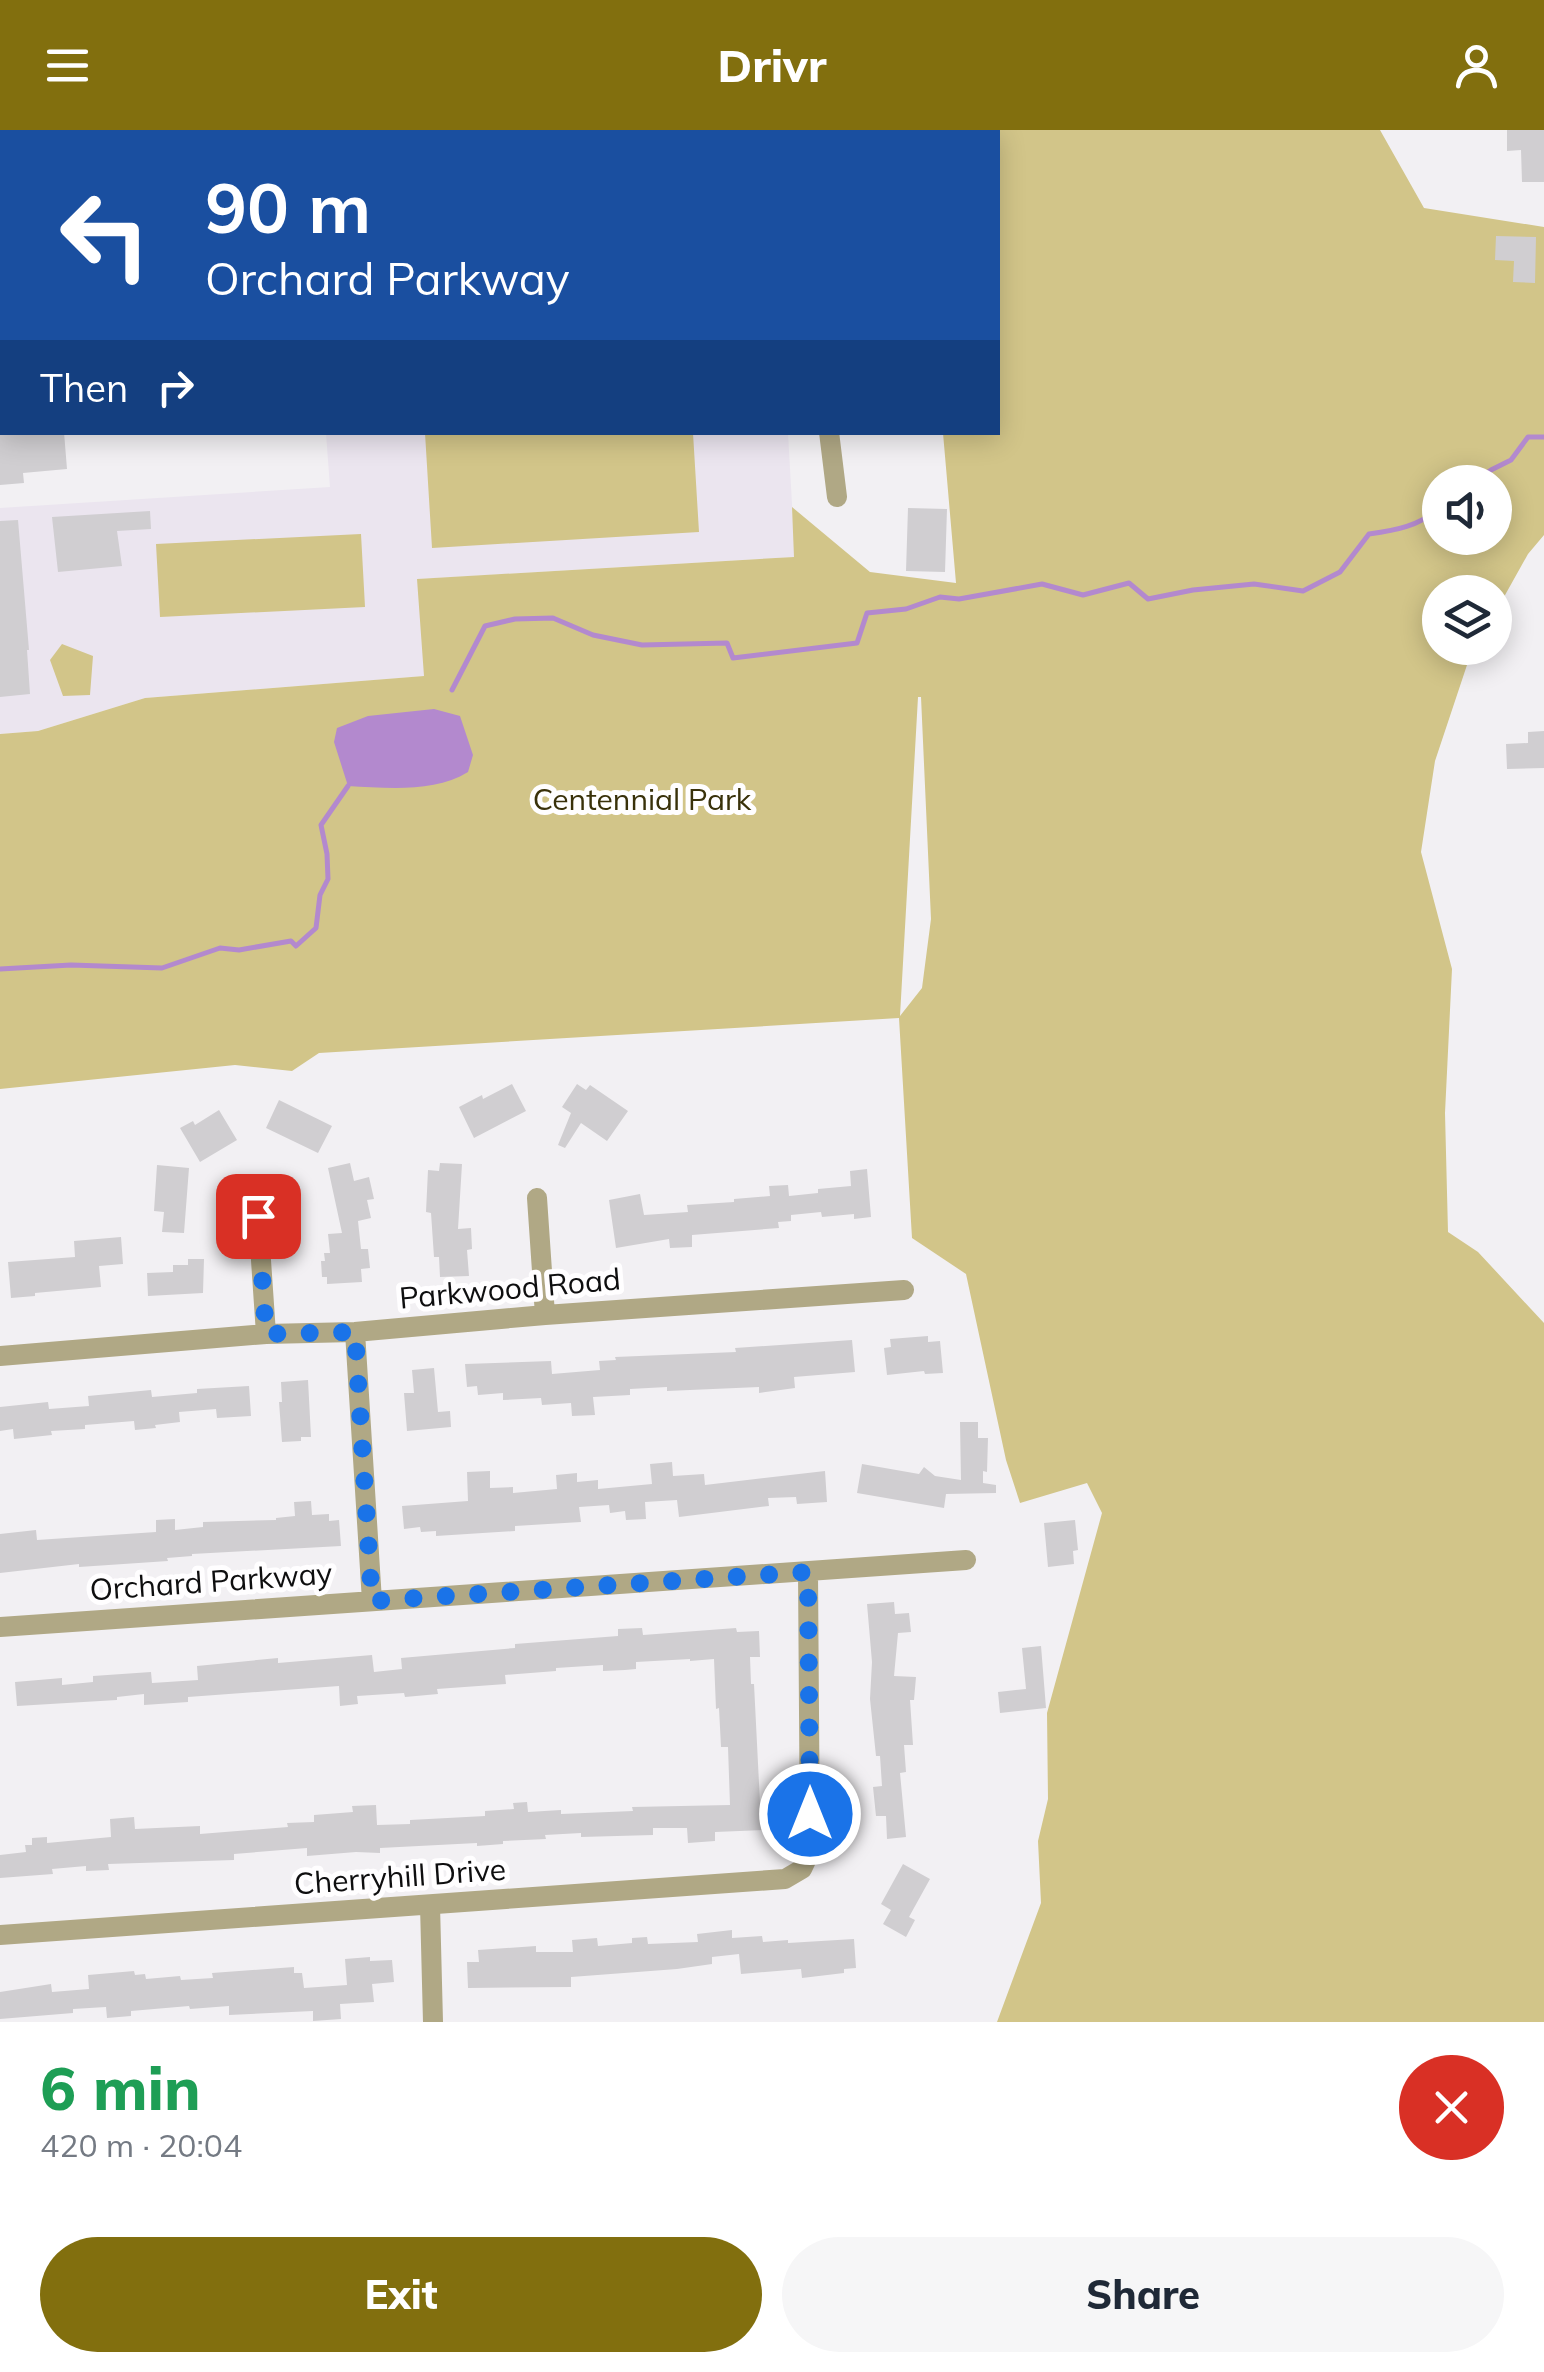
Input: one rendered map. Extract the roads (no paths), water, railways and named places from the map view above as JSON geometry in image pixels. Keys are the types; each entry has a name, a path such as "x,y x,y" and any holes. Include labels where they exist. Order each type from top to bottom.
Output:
{"street":[{"path":"829,435 837,497"},
{"path":"537,1198 546,1315"},
{"path":"258,1216 266,1334"},
{"name":"Parkwood Road","path":"0,1356 904,1290"},
{"path":"355,1332 372,1601"},
{"name":"Orchard Parkway","path":"0,1628 966,1560"},
{"name":"Cherryhill Drive","path":"0,1935 784,1879 802,1869 810,1852 808,1572"},
{"path":"430,1906 434,2022"}],"waterway":[{"path":"1501,465 1511,460 1528,437 1544,437"},
{"path":"452,690 485,626 515,619 553,618 593,635 642,645 727,643 733,658 857,643 867,613 906,609 940,597 959,599 1042,584 1083,595 1129,583 1148,599 1254,584 1303,591 1340,572 1369,534 1422,520"},
{"path":"0,969 71,965 162,968 220,948 239,950 291,941 296,946 316,928 320,895 328,879 321,825 348,786"}],"park label":[{"name":"Centennial Park","path":"642,800"}]}
